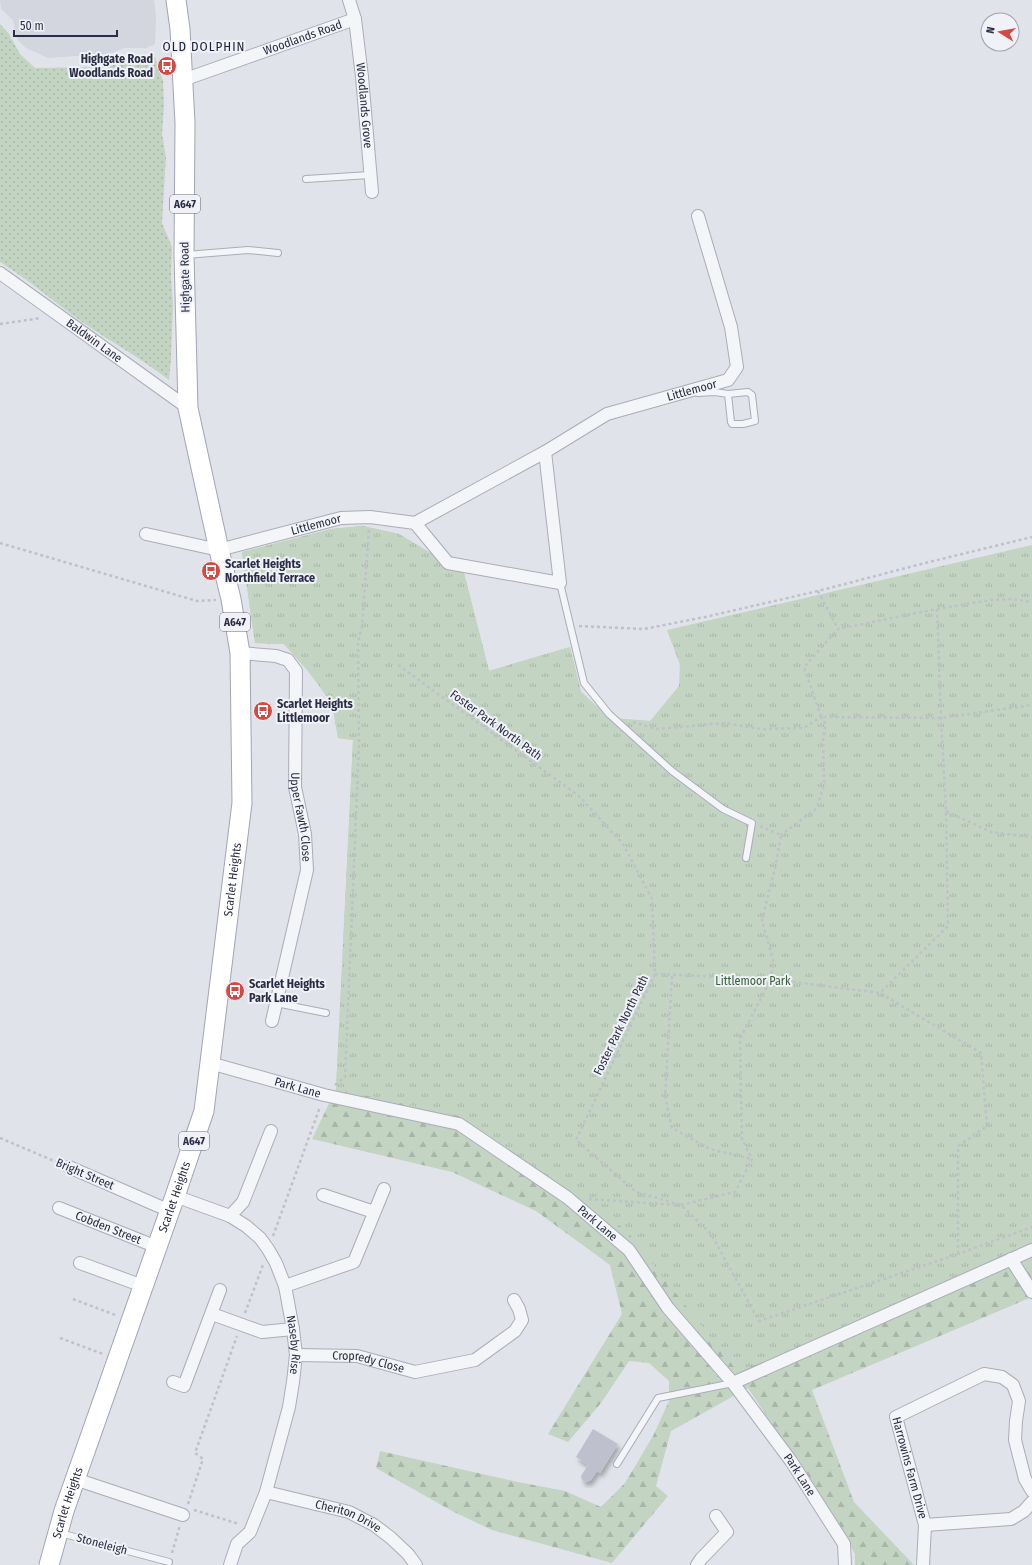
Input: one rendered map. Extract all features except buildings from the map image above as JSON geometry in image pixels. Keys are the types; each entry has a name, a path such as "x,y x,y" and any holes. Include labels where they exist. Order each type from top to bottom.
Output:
{"main road":[{"name":"Highgate Road","path":"176,0 180,29 185,123 184,255 188,408 219,550"},
{"name":"A647","path":"219,550 231,599 240,653"},
{"name":"Scarlet Heights","path":"48,1565 75,1479 173,1204 204,1111 242,803 240,653"}],"street":[{"name":"Woodlands Grove","path":"350,0 355,19 362,77 372,192"},
{"name":"Woodlands Road","path":"182,80 355,19"},
{"name":"Littlemoor","path":"219,550 341,518 370,517 415,523 545,452 607,414 728,380 736,367 731,328 698,216"},
{"name":"Baldwin Lane","path":"0,273 188,408"},
{"path":"415,523 448,563 560,583 545,452"},
{"path":"146,534 219,550"},
{"name":"Upper Fawth Close","path":"240,653 276,656 288,660 296,671 294,788 305,834 307,870 272,1021"},
{"name":"Park Lane","path":"210,1063 324,1095 459,1124 568,1198 629,1250 668,1308 733,1383 791,1461 844,1544 845,1565"},
{"path":"230,1216 243,1202 271,1131"},
{"name":"Bright Street","path":"69,1167 173,1204"},
{"path":"285,1286 354,1262 384,1189"},
{"path":"323,1195 374,1212"},
{"name":"Naseby Rise","path":"173,1204 230,1216 246,1226 268,1249 276,1263 285,1286 293,1329 296,1355 294,1382 289,1407 266,1492 252,1528 250,1532 237,1544 230,1565"},
{"name":"Cobden Street","path":"59,1208 157,1246"},
{"path":"733,1383 1032,1250"},
{"path":"1011,1259 1032,1292"},
{"path":"80,1263 143,1286"},
{"path":"173,1382 184,1386 220,1290"},
{"name":"Cropredy Close","path":"296,1355 357,1356 415,1372 475,1360 516,1331 522,1320 520,1309 514,1300"},
{"path":"212,1314 262,1332 293,1329"},
{"name":"Harrowins Farm Drive","path":"1032,1491 1025,1479 1015,1440 1018,1401 1013,1385 1002,1377 984,1374 896,1417 925,1525 1011,1519 1024,1511 1032,1502"},
{"path":"75,1479 185,1511"},
{"name":"Cheriton Drive","path":"266,1492 349,1512 374,1525 391,1538 408,1554 416,1565"},
{"path":"697,1565 727,1532 716,1516"},
{"path":"923,1565 925,1525"}],"lane":[{"path":"306,179 370,175"},
{"path":"184,255 248,250 278,253"},
{"path":"669,397 715,392 728,394 748,392 752,395 755,421 743,424 732,424 728,394"},
{"path":"560,583 584,683 609,714 672,771 723,809 752,822 746,858"},
{"path":"276,1003 326,1013"},
{"path":"617,1464 658,1398 733,1383"},
{"name":"Stoneleigh","path":"58,1532 169,1562"}],"path":[{"path":"0,324 44,318 56,314"},
{"path":"169,1562 203,1459 195,1453 268,1249 324,1095 344,1077 360,745 358,640 362,627 370,517"},
{"path":"571,625 644,629 705,617 818,591 1032,537"},
{"path":"0,544 197,601 231,599"},
{"path":"818,591 838,629"},
{"path":"752,1159 742,1139 740,1039 771,979 773,960 762,920 776,864 781,835 817,808 824,783 823,740 826,724 821,717 804,667 838,629 991,600 1011,599 1032,602"},
{"path":"880,993 948,926 946,811 940,718 937,610"},
{"name":"Foster Park North Path","path":"398,665 579,796 623,844 652,899 655,974 576,1140 636,1192 681,1205 711,1234 760,1321 958,1254"},
{"path":"609,714 656,730 725,723 762,729 804,728 821,717 940,718 1032,705"},
{"path":"946,811 991,832 1032,837"},
{"path":"752,822 781,835"},
{"path":"655,974 672,976 771,979 880,993 981,1053 987,1126 958,1146 958,1254 1032,1227"},
{"path":"672,976 665,1096 672,1128 710,1149 752,1159"},
{"name":"Bright Street","path":"0,1138 69,1167"},
{"path":"568,1198 681,1205 735,1192 752,1159"},
{"path":"73,1299 131,1321"},
{"path":"60,1338 118,1359"},
{"path":"185,1511 252,1528"}],"shaded area":[{"path":"0,0 154,0 156,17 155,44 146,48 125,48 101,57 76,56 48,58 26,48 17,39 13,20 1,9"}],"green space":[{"path":"0,24 9,34 20,54 35,68 93,67 134,57 155,57 163,81 164,105 162,134 166,157 162,223 172,247 171,277 173,305 169,380 148,364 82,322 0,262"},
{"name":"Littlemoor Park","path":"363,526 399,534 464,573 489,671 570,647 581,692 610,718 651,721 708,739 667,630 1032,1165 1032,1297 812,1390 854,1502 914,1565 855,1565 855,1554 835,1518 748,1388 671,1431 656,1486 668,1496 612,1563 492,1530 452,1511 376,1468 380,1451 565,1491 601,1507 625,1483 653,1436 669,1401 669,1381 649,1363 629,1361 601,1403 568,1442 548,1434 622,1314 610,1265 536,1211 452,1172 312,1139 336,1089 353,740 338,738 332,703 308,671 284,644 255,643 242,552 331,529"},
{"name":"Littlemoor Park","path":"363,526 399,534 464,573 489,671 570,647 581,692 610,718 650,721 679,686 680,662 667,630 1032,545 1032,1244 738,1372 626,1230 459,1116 336,1089 353,740 338,738 332,703 308,671 284,644 255,643 242,552 331,529"}],"place":[{"name":"Highgate Road Woodlands Road","path":"167,66"},
{"name":"Scarlet Heights Northfield Terrace","path":"211,571"},
{"name":"Scarlet Heights Littlemoor","path":"263,711"},
{"name":"Scarlet Heights Park Lane","path":"235,991"}],"district":[{"name":"OLD DOLPHIN","path":"204,46"}]}
